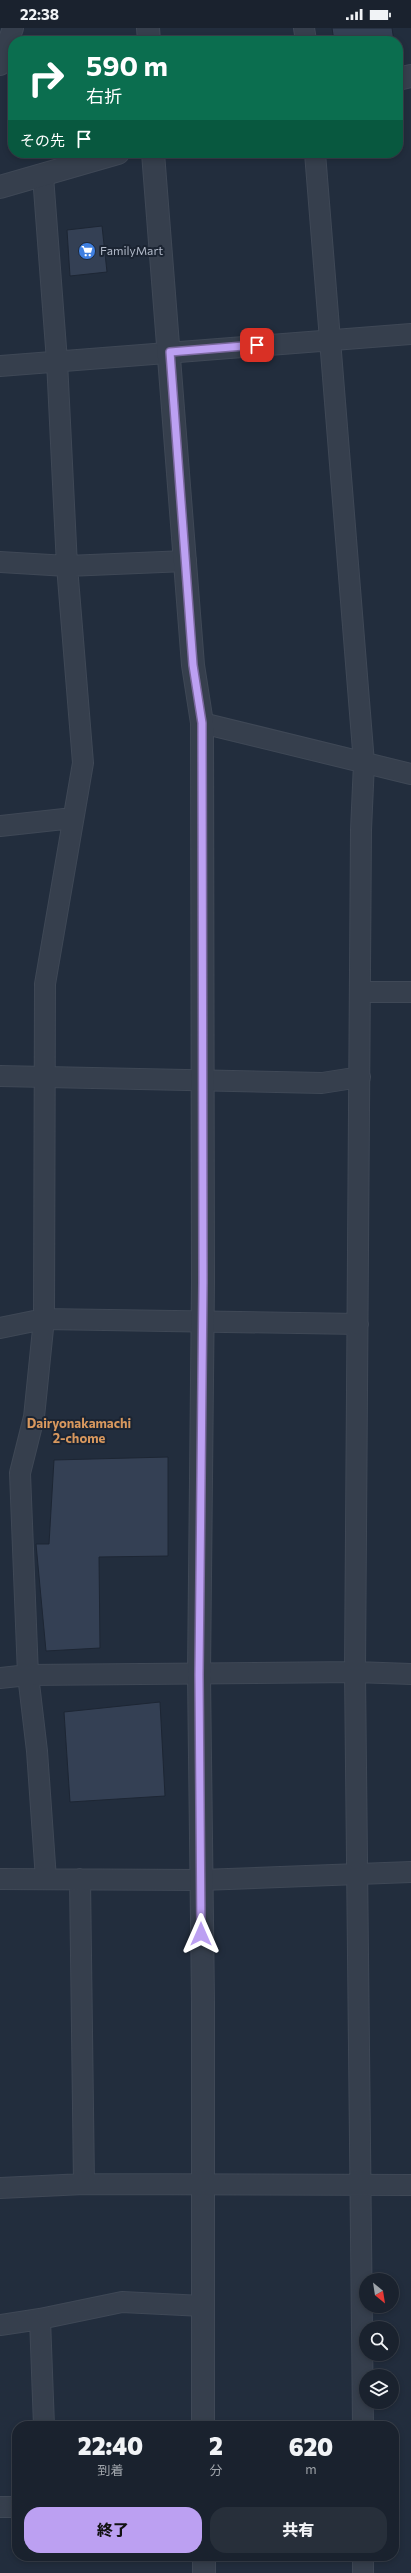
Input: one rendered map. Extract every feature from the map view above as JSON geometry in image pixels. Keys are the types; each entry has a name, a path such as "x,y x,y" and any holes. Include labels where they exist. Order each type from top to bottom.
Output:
{"street":[{"path":"0,33 12,28"},
{"path":"0,65 8,40"},
{"path":"0,187 43,176 102,158"},
{"path":"153,158 170,352 193,665 202,723 203,1320 199,1675 203,2186 203,2421"},
{"path":"315,158 364,763 360,992 355,1672 363,2421"},
{"path":"43,176 57,361 67,566 83,762 45,984 44,1319 34,1417 20,1473 28,1675 37,1751 46,1879"},
{"path":"0,366 411,334"},
{"path":"0,562 67,566 186,561"},
{"path":"202,723 411,774"},
{"path":"0,826 73,818"},
{"path":"360,992 411,992"},
{"path":"0,1076 322,1083 360,1076"},
{"path":"0,1328 44,1319 203,1320 358,1324"},
{"path":"0,1678 28,1675 199,1675 355,1672 411,1674"},
{"path":"0,1879 201,1880 358,1872 411,1872"},
{"path":"80,1879 84,2184"},
{"path":"0,2188 84,2184 203,2186 411,2185"},
{"path":"0,2325 40,2319 122,2302 203,2306"},
{"path":"40,2319 44,2421"},
{"path":"0,2507 12,2507"},
{"path":"204,2561 204,2573"},
{"path":"363,2561 363,2573"}],"building":[{"path":"332,28 392,28 393,36 333,36"},
{"name":"FamilyMart","path":"102,226 107,272 70,276 67,230"},
{"path":"168,1457 168,1556 99,1557 100,1648 46,1651 36,1544 49,1544 54,1460"},
{"path":"160,1702 165,1796 70,1802 64,1712"}],"place":[{"name":"FamilyMart","path":"87,251"}],"district":[{"name":"Dairyonakamachi 2-chome","path":"79,1430"}],"route":[{"path":"201,1934 199,1675 203,1282 201,847 202,723 193,665 170,352 257,345"}]}
